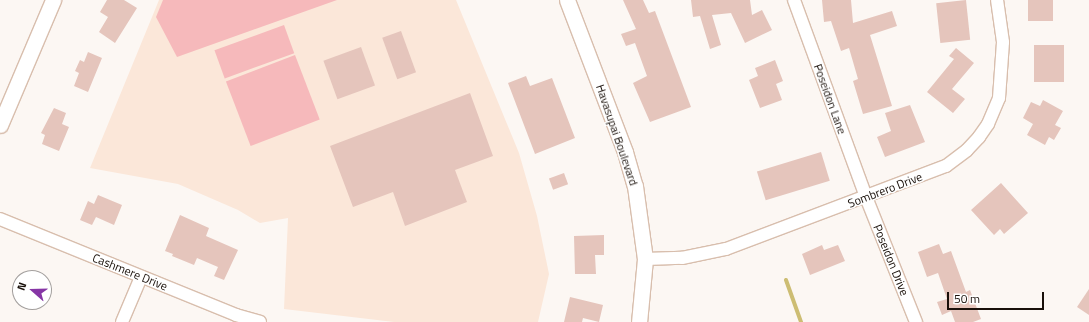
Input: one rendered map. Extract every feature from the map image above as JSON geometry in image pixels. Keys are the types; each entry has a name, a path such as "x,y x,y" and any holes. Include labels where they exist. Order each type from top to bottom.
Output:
{"street":[{"path":"0,125 53,0"},
{"name":"Havasupai Boulevard","path":"567,0 625,152 638,200 645,259 639,322"},
{"name":"Poseidon Lane","path":"794,0 866,197"},
{"name":"Sombrero Drive","path":"645,259 708,254 866,197 946,166 968,150 988,124 999,98 1003,63 997,0"},
{"name":"Poseidon Drive","path":"866,197 916,322"},
{"name":"Cashmere Drive","path":"0,219 236,315 260,322"},
{"path":"122,322 141,277"}],"shaded area":[{"path":"159,0 456,0 519,153 537,216 549,274 538,322 394,322 284,309 288,218 260,223 238,210 178,184 90,168"},
{"path":"163,0 337,0 177,57 156,17"},
{"path":"284,25 294,53 225,79 214,50"},
{"path":"295,55 320,119 251,146 226,82"}],"building":[{"path":"107,0 124,0 137,8 115,43 99,32 108,17 100,12"},
{"path":"623,0 643,0 649,13 655,11 691,107 650,122 633,83 647,76 635,43 626,46 621,34 636,29"},
{"path":"691,0 750,0 752,15 762,10 772,30 745,43 731,13 712,15 721,45 710,49 700,16 693,17"},
{"path":"822,0 851,0 853,23 892,11 897,26 870,35 892,106 863,114 853,81 858,79 849,48 841,51 831,21 824,22"},
{"path":"966,0 970,40 940,43 936,3"},
{"path":"1028,0 1053,0 1053,21 1028,21"},
{"path":"401,31 416,72 397,79 382,38"},
{"path":"1034,45 1064,45 1064,82 1034,82"},
{"path":"361,47 375,86 337,99 323,61"},
{"path":"956,48 974,63 952,89 965,99 953,113 927,92 954,59 949,56"},
{"path":"88,52 102,58 88,92 74,86 79,73 75,71 80,60 84,62"},
{"path":"775,60 783,81 776,84 782,100 760,108 749,80 758,76 755,68"},
{"path":"526,76 530,86 552,78 575,138 535,154 508,83"},
{"path":"470,93 493,156 455,170 467,202 405,226 393,192 353,207 330,146"},
{"path":"1043,100 1063,111 1055,125 1061,128 1054,140 1049,137 1045,145 1027,135 1033,124 1023,118 1031,102 1040,106"},
{"path":"910,105 925,142 885,157 877,137 891,131 885,113"},
{"path":"54,108 66,113 62,124 69,127 59,151 42,144 45,135 41,133"},
{"path":"821,152 830,181 766,200 757,172"},
{"path":"564,173 568,184 553,190 549,178"},
{"path":"1001,183 1028,213 1004,234 1000,229 994,235 971,210"},
{"path":"98,195 122,205 114,225 96,217 92,225 80,220 88,201 94,204"},
{"path":"180,215 209,228 206,236 238,250 224,280 214,276 218,267 197,258 194,265 172,256 173,254 165,251"},
{"path":"604,235 604,255 595,255 596,274 575,274 574,236"},
{"path":"939,244 943,254 951,251 966,292 970,290 981,319 973,322 955,322 951,311 942,315 937,302 947,299 938,273 927,277 918,252"},
{"path":"822,245 824,250 838,245 845,261 810,275 802,254"},
{"path":"1089,289 1089,315 1077,307"},
{"path":"570,297 603,305 599,322 583,318 582,322 564,322"}],"waterway":[{"path":"786,280 801,322"}]}
